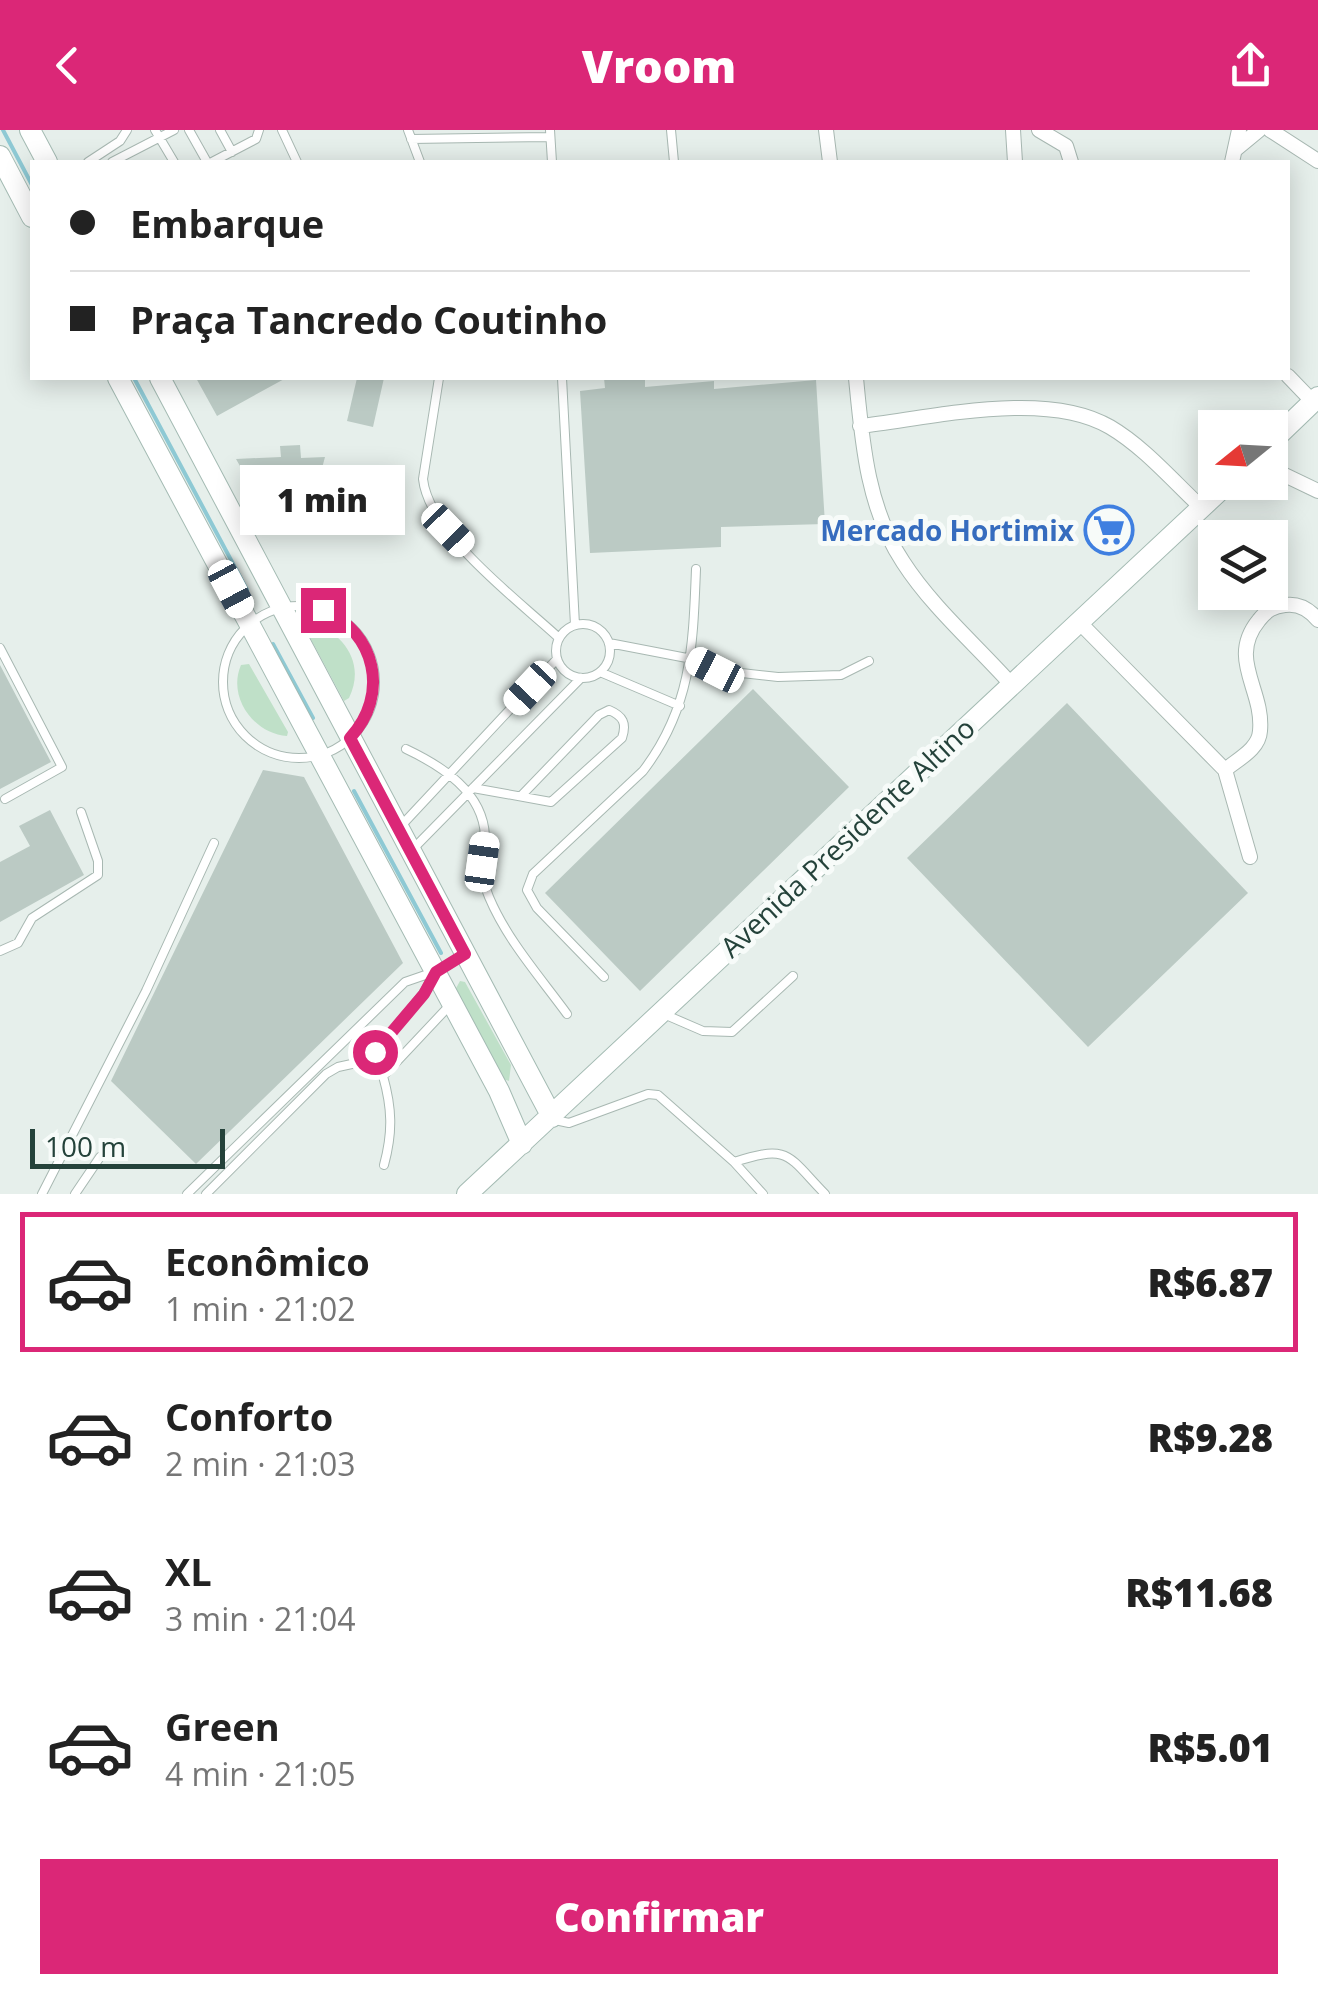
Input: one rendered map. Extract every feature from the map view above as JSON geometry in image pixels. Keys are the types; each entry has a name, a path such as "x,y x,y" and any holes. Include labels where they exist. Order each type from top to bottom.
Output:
{"street":[{"path":"30,130 46,160"},
{"path":"826,130 830,160"},
{"path":"1013,130 1016,160"},
{"path":"1039,130 1066,146 1071,160"},
{"path":"1234,156 1239,130"},
{"path":"1234,156 1259,130"},
{"path":"1270,130 1318,161"},
{"path":"0,156 30,213"},
{"path":"1288,426 1315,399 1290,378"},
{"path":"119,380 322,754 499,1090 522,1144"},
{"path":"161,380 552,1117"},
{"path":"856,380 860,426 874,498 901,560 1010,683"},
{"path":"860,426 1007,409 1070,412 1112,428 1202,508"},
{"path":"1288,477 1318,491"},
{"name":"Avenida Presidente Altino","path":"467,1194 1210,500"},
{"path":"1225,770 1257,743 1260,730 1243,658 1253,628 1270,608 1284,605 1300,606 1318,620"},
{"path":"1081,624 1225,770 1250,857"},
{"path":"436,972 465,954"},
{"path":"499,1090 528,1073"}],"lane":[{"path":"91,160 120,140 127,130"},
{"path":"115,160 158,134 174,130"},
{"path":"188,130 208,160"},
{"path":"220,130 232,152"},
{"path":"214,160 256,139 259,130"},
{"path":"282,130 297,160"},
{"path":"670,130 674,160"},
{"path":"419,160 410,134 550,133 552,160"},
{"path":"158,134 173,160"},
{"path":"440,380 423,479 425,496 448,530 559,638"},
{"path":"562,380 575,624"},
{"path":"604,977 537,908 528,890 533,874 643,770 658,751 680,706 692,659 696,569"},
{"path":"282,608 313,608 332,614 357,634 368,651 374,682 372,702 350,738 322,754 294,758 275,754 250,740 232,718 224,692 224,673 232,646 250,624 282,608"},
{"path":"580,678 562,668 557,659 559,638 575,624 596,626 609,643 692,659 715,670 778,677 842,674 869,661"},
{"path":"410,851 580,678 600,672 607,664 609,643"},
{"path":"0,648 62,767 5,798"},
{"path":"398,828 557,659"},
{"path":"600,672 680,706"},
{"path":"470,790 540,802 560,797 622,738 625,724 620,716 610,710 599,715 521,796"},
{"path":"406,749 470,790 484,824 482,862 489,897 520,950 566,1014"},
{"path":"0,951 18,943 32,918 98,876 98,861 81,812"},
{"path":"42,1194 146,991 214,842"},
{"path":"206,1194 326,1074 338,1067 370,1060 424,994 436,972"},
{"path":"187,1194 405,982 436,972"},
{"path":"662,1013 703,1031 732,1032 793,976"},
{"path":"384,1076 452,1003"},
{"path":"370,1060 376,1074 384,1076"},
{"path":"384,1076 392,1109 392,1136 384,1165"},
{"path":"552,1117 557,1123 569,1123 648,1094 658,1095 734,1162 763,1194"},
{"path":"734,1162 778,1151 789,1156 824,1194"},
{"path":"74,1194 100,1157"}],"green space":[{"path":"310,622 333,634 349,651 354,685 344,701 306,630"},
{"path":"249,664 287,736 264,729 246,712 238,677 241,665"},
{"path":"460,981 465,982 511,1065 509,1081 503,1079 455,990"}],"building":[{"path":"197,380 282,380 217,416"},
{"path":"357,380 384,380 373,427 347,421"},
{"path":"604,380 645,380 645,387 714,381 714,389 816,380 825,524 721,527 721,547 590,553 580,391 605,388"},
{"path":"300,445 301,458 325,457 305,532 279,535 236,459 281,457 280,446"},
{"path":"0,665 51,762 0,789"},
{"path":"753,689 849,787 640,991 545,893"},
{"path":"1067,703 1248,893 1088,1047 907,858"},
{"path":"263,770 304,777 403,963 196,1164 111,1081"},
{"path":"50,810 84,875 0,922 0,862 30,846 19,826"}],"waterway":[{"path":"3,130 30,181"},
{"path":"135,380 247,590"},
{"path":"273,644 313,718"},
{"path":"354,791 441,953"}],"place":[{"name":"Mercado Hortimix","path":"1109,530"}],"route":[{"path":"323,610 350,626 368,651 374,682 372,702 364,721 350,738 465,954 436,972 424,994 375,1052"}]}
